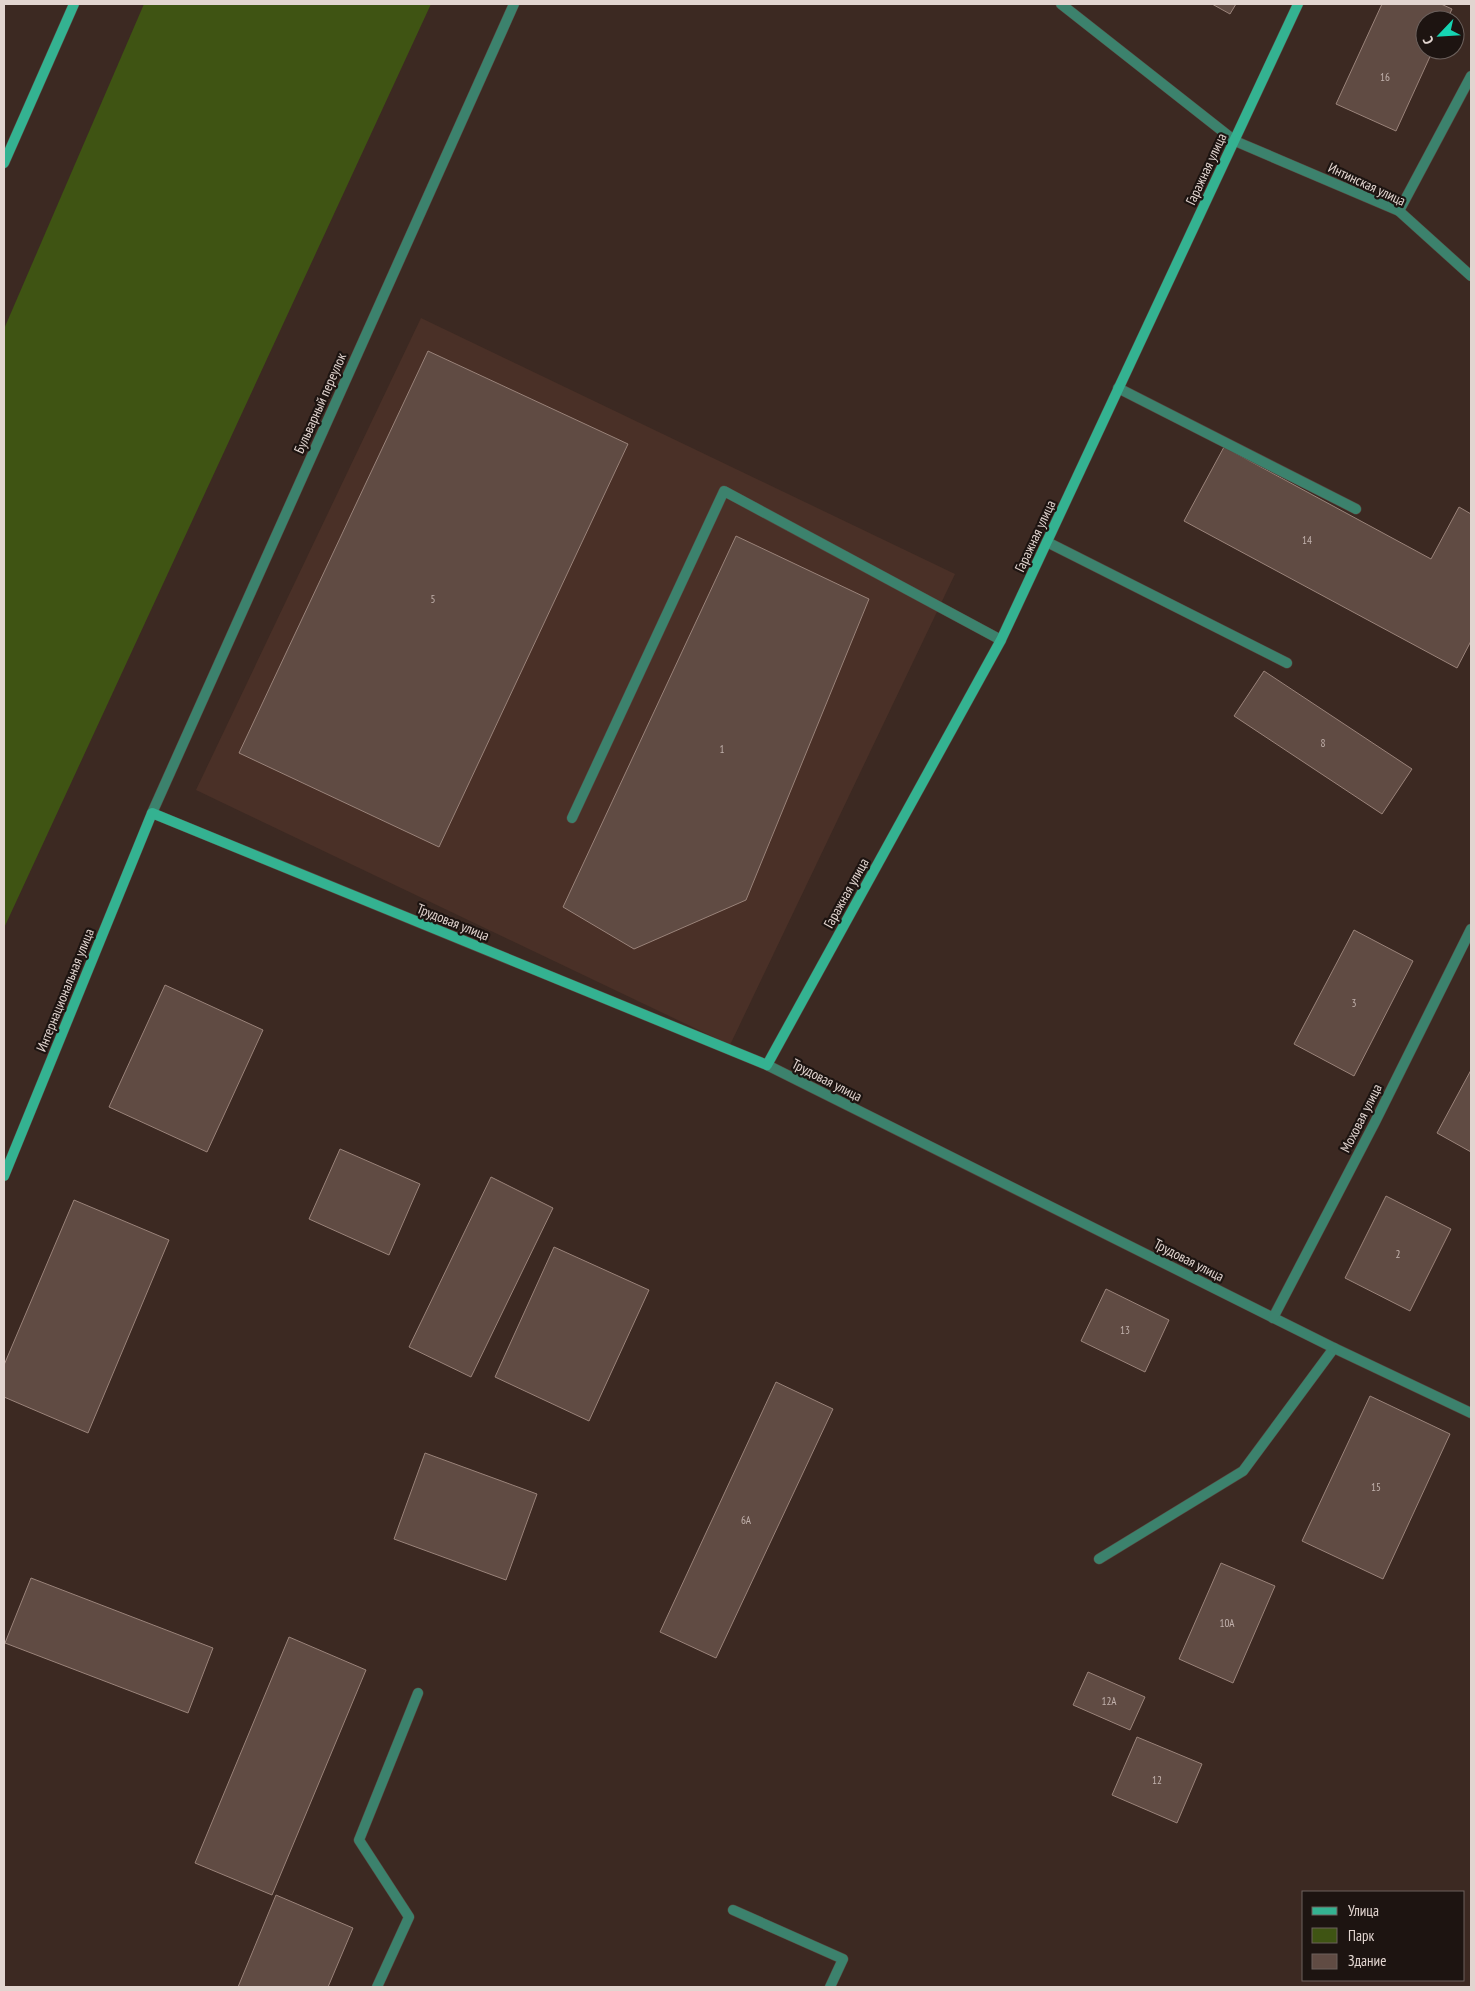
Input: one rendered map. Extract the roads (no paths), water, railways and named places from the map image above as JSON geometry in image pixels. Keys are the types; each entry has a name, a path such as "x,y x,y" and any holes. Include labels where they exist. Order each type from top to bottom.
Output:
{"street":[{"path":"4,163 74,4"},
{"name":"Бульварный переулок","path":"152,813 514,4"},
{"name":"Интинская улица","path":"1060,4 1234,140 1399,211 1471,276"},
{"name":"Гаражная улица","path":"767,1065 1001,640 1298,4"},
{"path":"1399,211 1471,76"},
{"path":"1118,388 1356,509"},
{"path":"572,818 724,491 1001,640"},
{"path":"1047,542 1287,663"},
{"name":"Трудовая улица","path":"152,813 767,1065 1334,1348 1471,1413"},
{"name":"Интернациональная улица","path":"4,1176 152,813"},
{"name":"Моховая улица","path":"1274,1318 1375,1122 1471,929"},
{"path":"1099,1559 1243,1471 1334,1348"},
{"path":"377,1987 409,1917 359,1840 418,1693"},
{"path":"733,1910 843,1959 830,1987"}]}
